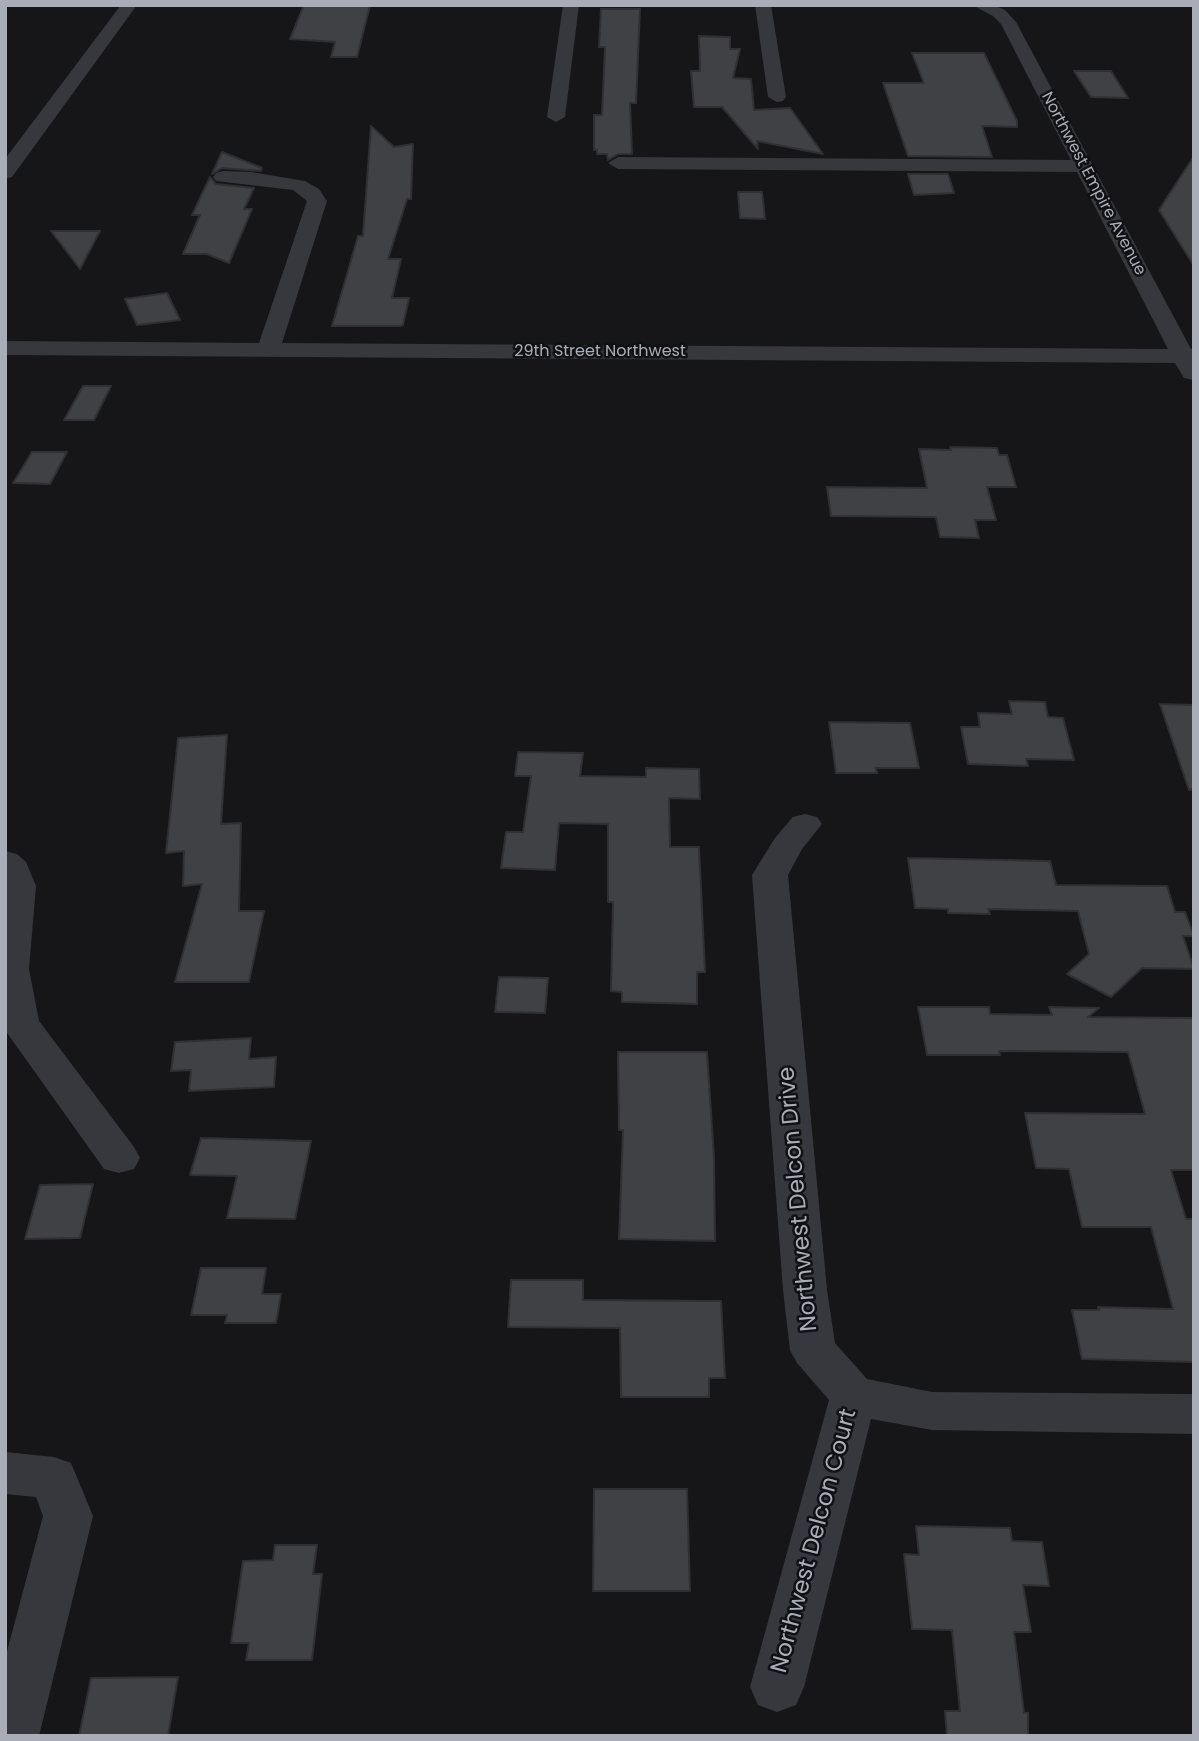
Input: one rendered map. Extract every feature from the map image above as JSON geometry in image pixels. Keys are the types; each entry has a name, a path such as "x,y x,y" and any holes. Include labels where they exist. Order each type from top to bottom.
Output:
{"street":[{"path":"5,173 129,5"},
{"path":"556,117 570,5"},
{"path":"763,5 777,97"},
{"name":"Northwest Empire Avenue","path":"980,5 999,13 1009,22 1190,363"},
{"path":"618,163 1084,166"},
{"path":"223,177 298,185 312,193 317,201 268,350"},
{"name":"29th Street Northwest","path":"5,348 1190,363"},
{"name":"Northwest Delcon Drive","path":"805,824 787,845 770,875 772,903 805,1290 813,1350 853,1396"},
{"path":"5,862 14,870 18,886 10,969 20,1023 119,1158"},
{"path":"853,1396 932,1411 1194,1414"},
{"name":"Northwest Delcon Court","path":"777,1686 853,1396"},
{"path":"5,1473 54,1478 68,1516 12,1736"}],"building":[{"path":"304,5 370,5 357,57 331,57 335,42 290,39"},
{"path":"601,9 640,9 636,103 630,103 632,154 618,154 608,160 607,154 597,154 597,150 594,150 594,115 602,115 605,47 599,47"},
{"path":"699,36 730,37 730,49 740,49 733,78 751,79 754,110 790,108 823,154 757,141 758,149 722,107 694,107 691,71 700,71"},
{"path":"912,53 984,53 1017,121 1017,127 982,126 992,157 908,156 883,83 924,83"},
{"path":"1074,71 1111,71 1128,98 1091,97"},
{"path":"371,126 394,147 413,144 411,199 407,199 388,259 401,259 392,298 409,298 403,325 332,326 358,236 363,236"},
{"path":"222,152 262,168 261,171 222,168 212,174"},
{"path":"1194,156 1194,266 1159,210"},
{"path":"908,174 948,174 954,193 914,195"},
{"path":"210,177 216,184 254,188 244,209 252,209 229,263 207,254 183,254 200,215 192,215"},
{"path":"738,192 762,192 765,219 740,218"},
{"path":"51,231 100,231 80,269"},
{"path":"167,293 180,320 137,325 125,299"},
{"path":"83,386 111,386 94,420 64,420"},
{"path":"950,447 997,448 999,455 1007,455 1016,487 987,487 996,520 975,520 979,538 940,537 936,517 831,516 827,487 927,488 919,449 951,450"},
{"path":"32,452 67,452 50,484 13,483"},
{"path":"1009,701 1045,702 1048,717 1063,718 1074,760 1026,759 1028,766 968,764 961,727 980,727 978,713 1012,714"},
{"path":"1160,704 1194,705 1194,789 1189,790"},
{"path":"829,722 910,723 919,768 876,768 877,773 836,773"},
{"path":"227,735 221,824 241,823 239,911 264,911 249,982 175,982 202,884 183,886 184,851 166,853 178,738"},
{"path":"518,752 583,753 580,776 646,777 646,768 699,769 700,799 669,798 670,847 699,847 705,972 697,972 697,1004 622,1002 622,992 611,991 613,902 608,902 608,824 559,823 555,870 501,868 506,832 523,832 531,776 515,776"},
{"path":"908,858 1050,861 1056,885 1167,886 1175,912 1185,912 1194,936 1183,936 1194,969 1142,968 1111,997 1067,974 1089,954 1078,911 988,909 990,914 948,913 948,909 915,908"},
{"path":"499,977 548,978 545,1013 495,1012"},
{"path":"918,1007 989,1007 990,1014 1052,1015 1049,1007 1099,1008 1088,1017 1194,1018 1194,1170 1171,1170 1186,1219 1194,1219 1194,1362 1082,1359 1072,1310 1099,1310 1098,1307 1173,1309 1151,1227 1082,1227 1069,1169 1036,1168 1025,1113 1145,1114 1128,1052 999,1051 1000,1055 927,1055"},
{"path":"251,1038 249,1059 276,1057 274,1087 189,1091 191,1070 171,1071 175,1042"},
{"path":"618,1052 707,1052 714,1158 715,1241 619,1239 623,1130 619,1130"},
{"path":"201,1138 311,1141 295,1219 227,1218 237,1176 190,1175"},
{"path":"93,1184 80,1238 25,1239 40,1185"},
{"path":"201,1268 266,1268 262,1294 281,1294 276,1323 225,1323 227,1315 191,1315"},
{"path":"511,1280 583,1280 583,1300 721,1301 725,1378 709,1378 709,1397 621,1397 620,1328 508,1327"},
{"path":"594,1489 687,1489 690,1591 593,1591"},
{"path":"916,1526 1010,1528 1012,1541 1042,1542 1049,1586 1023,1585 1031,1632 1014,1632 1024,1713 1028,1713 1028,1736 947,1736 945,1711 960,1711 952,1630 912,1629 904,1554 919,1555"},
{"path":"275,1545 317,1545 313,1574 322,1574 312,1660 246,1660 249,1643 231,1643 243,1561 273,1560"},
{"path":"178,1677 168,1736 79,1736 91,1678"}]}
